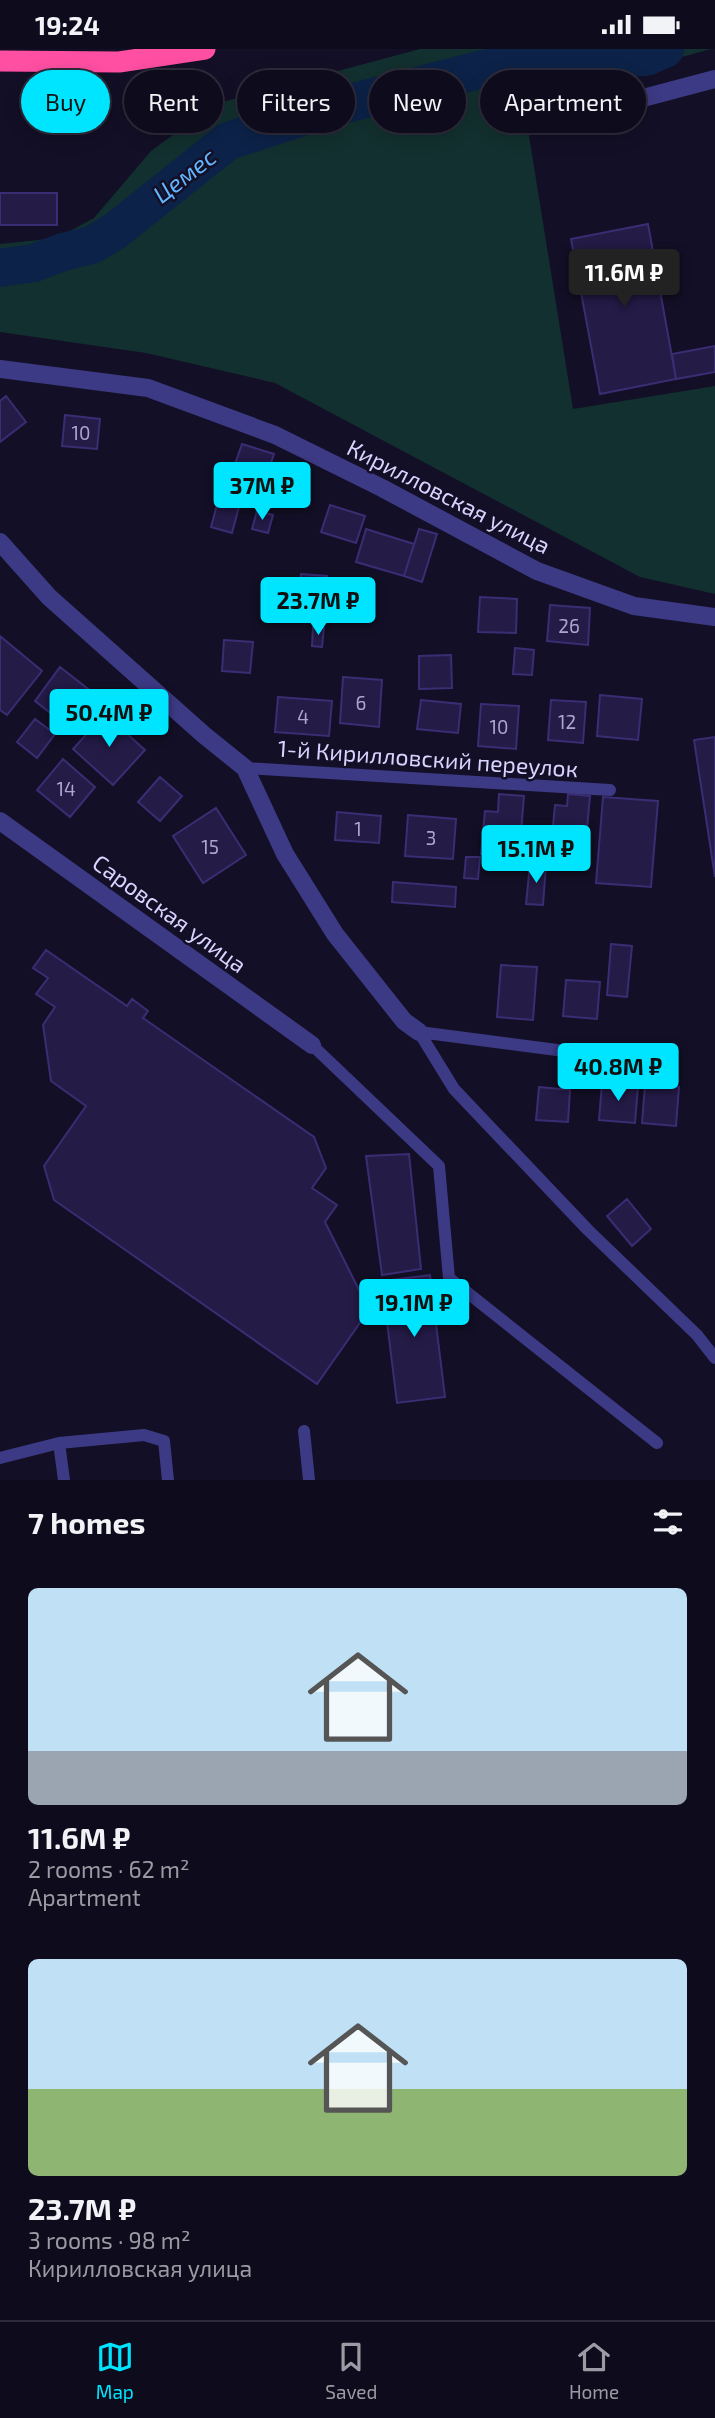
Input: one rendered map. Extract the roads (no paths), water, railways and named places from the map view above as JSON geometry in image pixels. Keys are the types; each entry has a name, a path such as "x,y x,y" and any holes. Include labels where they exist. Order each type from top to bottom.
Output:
{"highway":[{"path":"0,61 119,62 205,49"}],"street":[{"path":"646,97 715,79"},
{"name":"Кирилловская улица","path":"0,369 148,388 275,435 537,571 634,606 715,617"},
{"path":"0,543 49,597 245,768 285,854 335,934 404,1021 419,1032"},
{"name":"Саровская улица","path":"0,821 312,1045"}],"lane":[{"name":"1-й Кирилловский переулок","path":"245,768 610,790"},
{"path":"419,1032 672,1065"},
{"path":"419,1032 454,1089 587,1230 696,1335 715,1358"},
{"path":"312,1045 439,1166 449,1278 657,1443"},
{"path":"304,1431 309,1480"},
{"path":"0,1458 59,1443 144,1435 164,1441 168,1480"},
{"path":"59,1443 64,1480"}],"waterway":[{"name":"Цемес","path":"0,268 34,263 92,245 115,231 228,141 334,107 511,62 646,57 665,49"}]}
